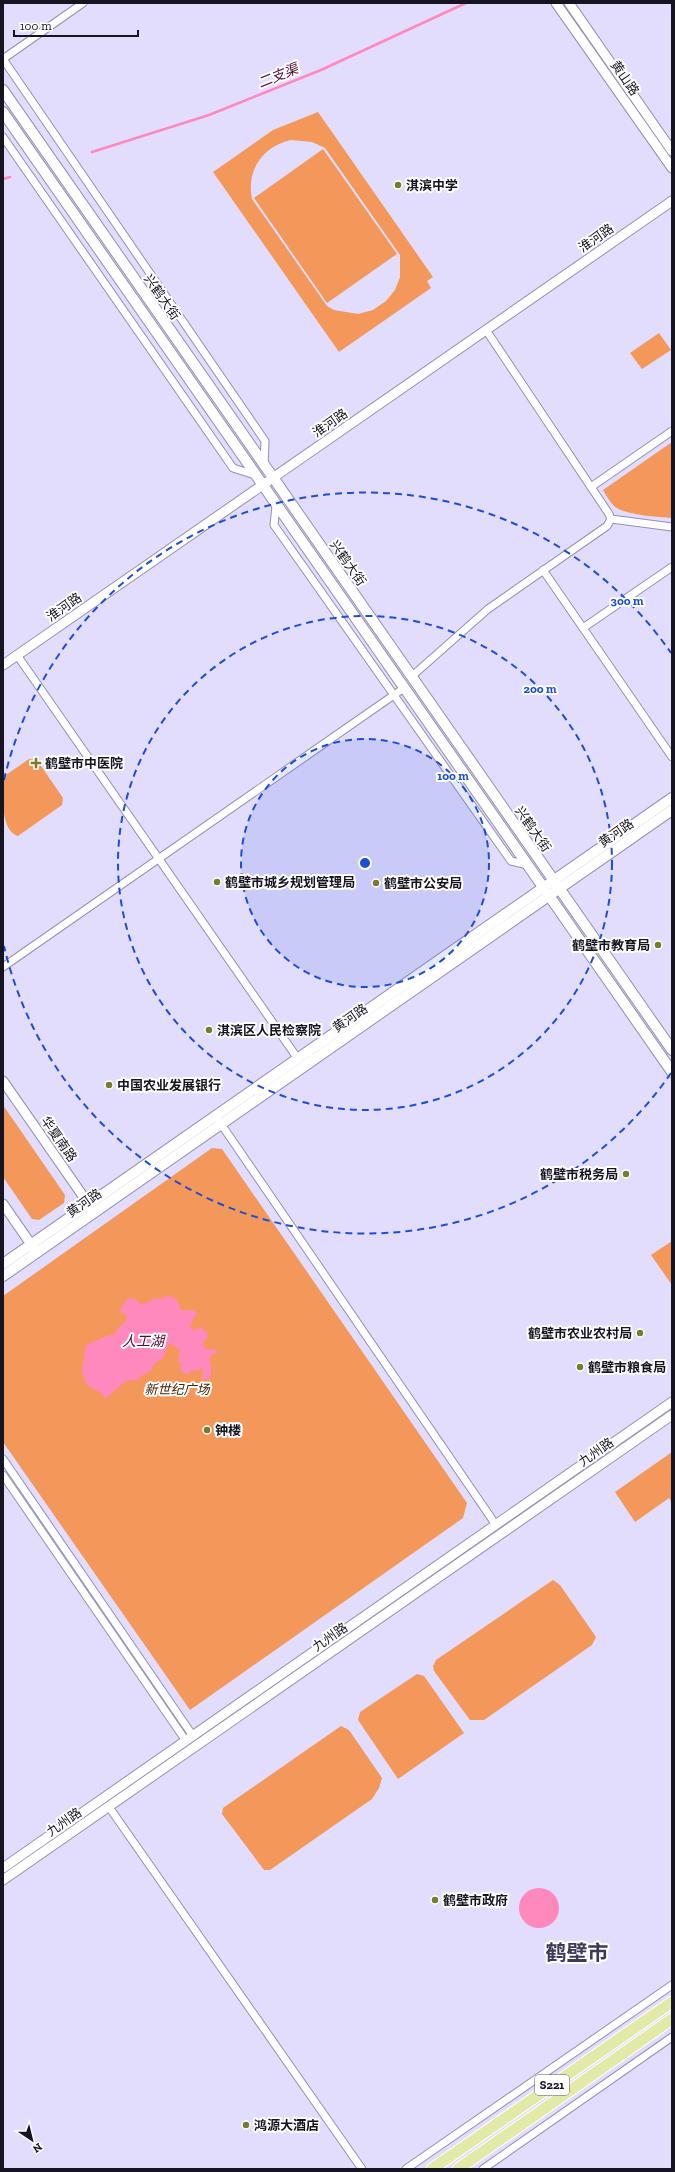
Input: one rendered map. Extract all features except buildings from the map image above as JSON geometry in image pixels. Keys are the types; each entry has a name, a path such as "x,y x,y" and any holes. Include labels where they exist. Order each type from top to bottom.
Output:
{"main road":[{"name":"兴鹤大街","path":"3,90 672,1050"},
{"name":"兴鹤大街","path":"3,112 262,486 672,1072"},
{"name":"黄河路","path":"3,1276 34,1249 546,892 672,798"},
{"name":"黄河路","path":"556,884 672,810"},
{"name":"黄河路","path":"218,1120 298,1059 546,892"},
{"name":"黄河路","path":"3,1264 34,1249"},
{"name":"S221","path":"432,2169 672,2002"},
{"name":"S221","path":"458,2169 672,2020"}],"street":[{"path":"83,3 3,59 265,441 264,466"},
{"name":"黄山路","path":"556,3 672,168"},
{"name":"黄山路","path":"569,3 672,151"},
{"path":"3,137 233,468 255,475"},
{"name":"淮河路","path":"3,665 672,201"},
{"path":"411,677 488,609 607,526 610,519 609,514 486,330"},
{"path":"591,487 672,431"},
{"path":"276,506 274,525 393,696 511,862 528,865"},
{"path":"610,519 672,526"},
{"path":"583,628 672,567"},
{"path":"543,570 672,757"},
{"path":"17,655 298,1059"},
{"path":"3,967 404,688"},
{"name":"华夏南路","path":"3,1081 92,1208"},
{"path":"218,1120 496,1525"},
{"path":"3,1204 34,1249"},
{"name":"九州路","path":"3,1868 672,1402"},
{"name":"九州路","path":"3,1880 672,1415"},
{"path":"3,1459 189,1738"},
{"path":"3,1475 189,1738"},
{"path":"109,1807 362,2169"},
{"path":"406,2169 672,1986"},
{"path":"483,2169 672,2038"}],"green space":[{"path":"318,112 433,277 427,281 431,288 339,352 213,172 273,130","holes":["291,140 312,142 325,148 400,255 400,277 395,290 386,301 373,310 358,314 334,310 327,306 252,199 251,188 254,169 265,154 281,143"]},
{"path":"323,149 397,254 327,303 254,198"},
{"path":"659,333 671,350 642,369 630,353"},
{"path":"672,442 672,518 625,512 614,506 603,490"},
{"path":"29,759 37,760 63,798 62,805 18,836 8,827 5,819 3,777"},
{"path":"3,1105 65,1195 64,1203 39,1220 32,1219 3,1177"},
{"name":"新世纪广场","path":"212,1148 222,1149 467,1503 463,1518 190,1710 3,1442 3,1296"},
{"path":"672,1241 672,1285 651,1255"},
{"path":"672,1452 672,1503 669,1498 635,1522 615,1492"},
{"path":"553,1580 560,1585 596,1637 592,1645 484,1720 470,1720 434,1671 433,1666 436,1660"},
{"path":"417,1674 424,1676 464,1733 398,1779 358,1720 360,1712"},
{"path":"341,1726 349,1730 382,1778 379,1788 372,1799 270,1870 264,1870 222,1814 223,1808"}],"water":[{"name":"人工湖","path":"167,1295 177,1300 181,1310 193,1310 197,1313 190,1326 194,1331 201,1326 203,1331 208,1332 207,1338 203,1342 205,1349 218,1350 215,1354 211,1355 209,1360 211,1363 211,1376 208,1380 201,1378 204,1370 202,1368 197,1371 191,1371 188,1374 180,1372 182,1363 178,1363 180,1350 169,1343 163,1358 154,1364 151,1371 141,1376 138,1381 135,1379 126,1381 105,1399 101,1393 86,1384 82,1371 86,1345 109,1335 113,1335 122,1324 126,1322 127,1316 119,1311 128,1298 136,1299 140,1304 149,1302 154,1298 162,1299"},
{"path":"539,1888 553,1894 559,1908 553,1922 539,1928 525,1922 519,1908 525,1894"}],"waterway":[{"name":"二支渠","path":"92,152 209,115 321,70 466,3"},
{"name":"二支渠","path":"3,179 10,177"}],"place":[{"name":"淇滨中学","path":"398,185"},
{"name":"鹤壁市中医院","path":"36,763"},
{"name":"鹤壁市城乡规划管理局","path":"217,882"},
{"name":"鹤壁市公安局","path":"376,883"},
{"name":"鹤壁市教育局","path":"658,945"},
{"name":"淇滨区人民检察院","path":"209,1030"},
{"name":"中国农业发展银行","path":"109,1085"},
{"name":"鹤壁市税务局","path":"626,1174"},
{"name":"鹤壁市农业农村局","path":"640,1333"},
{"name":"鹤壁市粮食局","path":"580,1367"},
{"name":"钟楼","path":"207,1430"},
{"name":"鹤壁市政府","path":"435,1900"},
{"name":"鸿源大酒店","path":"246,2125"}],"district":[{"name":"鹤壁市","path":"577,1952"}]}
